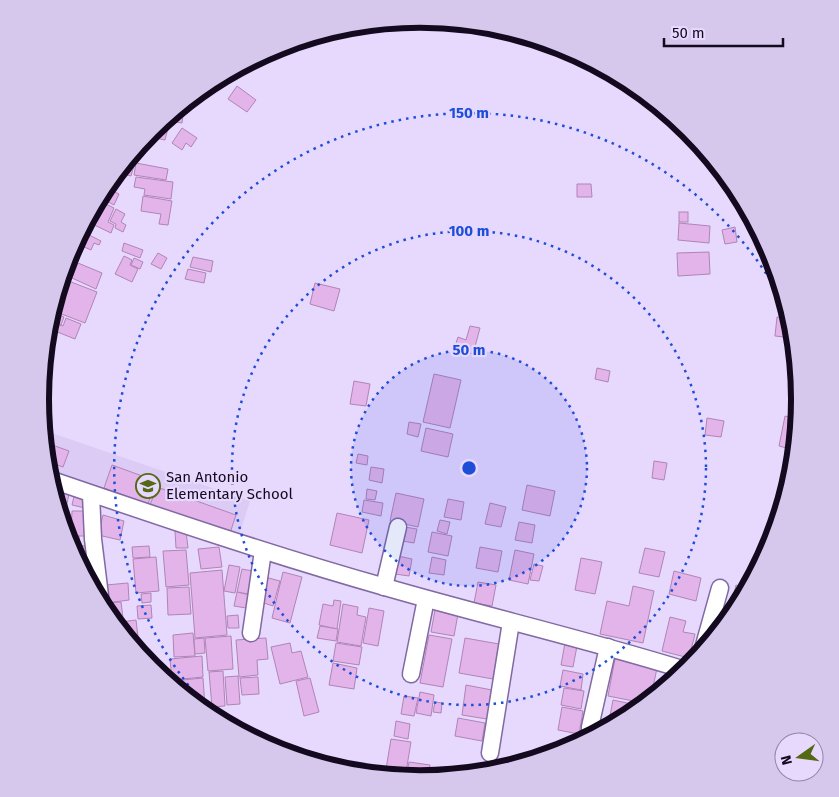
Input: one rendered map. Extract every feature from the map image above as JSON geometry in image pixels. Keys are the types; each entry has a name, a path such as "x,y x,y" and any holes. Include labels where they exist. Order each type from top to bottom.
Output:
{"street":[{"path":"59,483 263,551 426,599 608,647 675,667"},
{"path":"91,494 93,539 99,585"},
{"path":"384,587 398,527"},
{"path":"251,633 263,551"},
{"path":"708,632 720,588"},
{"path":"412,674 426,599"},
{"path":"490,753 511,622"},
{"path":"590,728 608,647"}],"shaded area":[{"name":"San Antonio Elementary School","path":"50,432 250,501 238,539 57,474"}],"building":[{"path":"237,86 256,100 247,112 228,99"},
{"path":"183,113 182,123 173,121"},
{"path":"169,126 165,140 155,138"},
{"path":"182,128 197,138 191,147 186,143 182,150 172,143"},
{"path":"135,161 131,176 124,174"},
{"path":"136,163 168,169 166,180 134,175"},
{"path":"136,177 173,182 171,199 144,195 145,189 134,187"},
{"path":"577,184 591,184 592,197 577,197"},
{"path":"112,191 119,194 114,205 106,201"},
{"path":"143,196 172,201 168,225 159,224 161,214 141,211"},
{"path":"104,203 114,208 108,222 114,225 111,233 92,224"},
{"path":"116,209 125,214 121,222 126,225 123,232 115,228 116,224 110,221"},
{"path":"679,212 688,212 688,222 679,222"},
{"path":"679,223 710,226 709,243 678,240"},
{"path":"735,227 737,242 725,244 722,230"},
{"path":"87,234 101,241 99,245 94,243 91,250 82,246"},
{"path":"124,243 143,250 140,258 122,251"},
{"path":"709,252 710,274 678,276 677,253"},
{"path":"158,253 167,258 161,269 151,264"},
{"path":"124,256 132,260 130,265 138,269 132,282 115,274"},
{"path":"193,257 213,261 211,272 190,267"},
{"path":"134,258 143,262 140,269 131,265"},
{"path":"78,263 102,273 96,289 72,278"},
{"path":"188,269 206,273 204,283 185,279"},
{"path":"68,281 97,292 85,323 59,313"},
{"path":"315,283 340,289 334,311 310,304"},
{"path":"58,315 64,317 61,325 57,322"},
{"path":"777,317 781,317 785,337 775,336"},
{"path":"66,318 81,324 75,339 55,331 57,324 63,326"},
{"path":"470,326 480,328 473,354 454,349 458,337 466,340"},
{"path":"597,368 610,371 608,382 595,379"},
{"path":"434,374 461,380 450,428 423,422"},
{"path":"354,381 370,384 366,406 350,404"},
{"path":"785,416 790,417 787,448 779,446"},
{"path":"707,418 724,421 721,437 705,435"},
{"path":"409,422 421,424 418,437 407,434"},
{"path":"426,428 453,434 448,457 421,451"},
{"path":"52,445 69,451 63,467 55,464"},
{"path":"358,454 368,456 367,465 356,463"},
{"path":"654,461 667,463 664,480 652,478"},
{"path":"112,465 156,481 148,504 104,488"},
{"path":"371,467 384,469 382,483 369,480"},
{"path":"527,485 555,491 550,516 522,510"},
{"path":"157,487 236,515 230,533 150,505"},
{"path":"367,489 377,491 375,500 366,499"},
{"path":"60,492 69,494 65,508"},
{"path":"75,492 88,496 85,508 72,505"},
{"path":"396,493 424,499 418,527 390,521"},
{"path":"448,499 464,502 461,520 444,517"},
{"path":"364,500 383,503 381,516 362,512"},
{"path":"490,503 506,507 501,527 485,524"},
{"path":"72,511 86,511 85,536 75,536 71,526"},
{"path":"337,513 369,520 362,553 330,545"},
{"path":"103,515 124,521 120,540 98,535"},
{"path":"440,520 450,522 447,534 437,531"},
{"path":"519,522 535,525 532,543 515,540"},
{"path":"405,527 417,529 414,543 402,541"},
{"path":"175,531 186,531 188,548 176,548"},
{"path":"432,532 452,536 448,556 428,552"},
{"path":"76,536 79,536 80,546 80,546"},
{"path":"92,545 94,570 91,570 80,546"},
{"path":"149,546 150,557 133,558 132,547"},
{"path":"219,547 222,567 201,569 198,549"},
{"path":"480,547 502,551 498,572 476,568"},
{"path":"645,548 665,552 659,577 639,573"},
{"path":"186,550 189,585 166,587 163,551"},
{"path":"515,550 534,554 528,584 509,580"},
{"path":"398,556 412,559 409,576 395,574"},
{"path":"156,557 159,591 136,593 133,559"},
{"path":"432,557 446,560 444,575 429,573"},
{"path":"581,558 602,562 595,594 575,590"},
{"path":"534,564 543,566 539,581 530,580"},
{"path":"229,565 240,567 235,593 224,591"},
{"path":"242,569 258,572 254,595 237,592"},
{"path":"222,570 227,635 195,638 190,573"},
{"path":"674,571 701,578 696,601 669,594"},
{"path":"283,572 302,577 290,623 272,618"},
{"path":"265,577 280,581 273,606 258,601"},
{"path":"478,582 496,585 492,606 474,603"},
{"path":"128,583 129,600 110,603 107,598 106,585"},
{"path":"736,585 740,586 734,596"},
{"path":"633,586 654,591 643,643 600,634 607,601 629,606"},
{"path":"189,587 191,614 168,615 167,588"},
{"path":"237,592 254,596 252,609 234,606"},
{"path":"151,593 151,602 142,603 141,594"},
{"path":"334,600 341,601 337,629 319,625 323,604 333,606"},
{"path":"121,602 123,618 121,618 110,603"},
{"path":"343,604 358,607 357,615 366,617 361,646 337,642"},
{"path":"151,605 152,618 138,619 137,606"},
{"path":"369,608 384,611 378,646 363,643"},
{"path":"435,610 458,614 454,636 431,632"},
{"path":"238,615 239,628 228,628 227,616"},
{"path":"670,617 686,621 683,632 695,634 691,651 685,657 662,651"},
{"path":"136,620 138,637 136,637 123,622"},
{"path":"320,626 338,629 336,641 317,638"},
{"path":"193,633 195,656 174,657 173,635"},
{"path":"429,635 452,639 443,687 420,683"},
{"path":"231,636 233,669 208,671 205,638"},
{"path":"204,638 205,653 195,654 194,639"},
{"path":"266,638 268,659 257,660 258,675 239,677 236,640"},
{"path":"465,638 499,644 493,679 459,673"},
{"path":"290,643 292,653 301,651 308,677 280,684 271,647"},
{"path":"336,643 362,647 359,665 333,661"},
{"path":"565,643 577,646 573,667 561,665"},
{"path":"202,656 203,677 178,679 171,674 170,659"},
{"path":"615,659 657,668 653,686 634,701 608,696"},
{"path":"333,663 357,668 354,689 329,685"},
{"path":"563,670 583,674 581,690 560,686"},
{"path":"223,671 225,706 212,706 209,672"},
{"path":"238,676 240,704 227,705 225,677"},
{"path":"258,677 259,694 242,695 240,678"},
{"path":"203,678 205,701 194,693 179,680"},
{"path":"310,678 319,712 304,716 296,681"},
{"path":"466,685 492,690 487,719 462,715"},
{"path":"564,688 584,691 581,709 561,705"},
{"path":"420,692 434,695 431,716 416,713"},
{"path":"404,696 418,698 414,716 401,714"},
{"path":"613,700 630,704 626,707 610,717"},
{"path":"435,702 442,703 441,713 433,712"},
{"path":"562,707 583,711 579,733 558,730"},
{"path":"458,718 485,723 482,741 455,736"},
{"path":"396,721 410,724 408,739 394,736"},
{"path":"391,739 411,742 406,769 386,768"},
{"path":"409,762 430,765 429,770 408,770"}],"place":[{"name":"San Antonio Elementary School","path":"148,486"}]}
